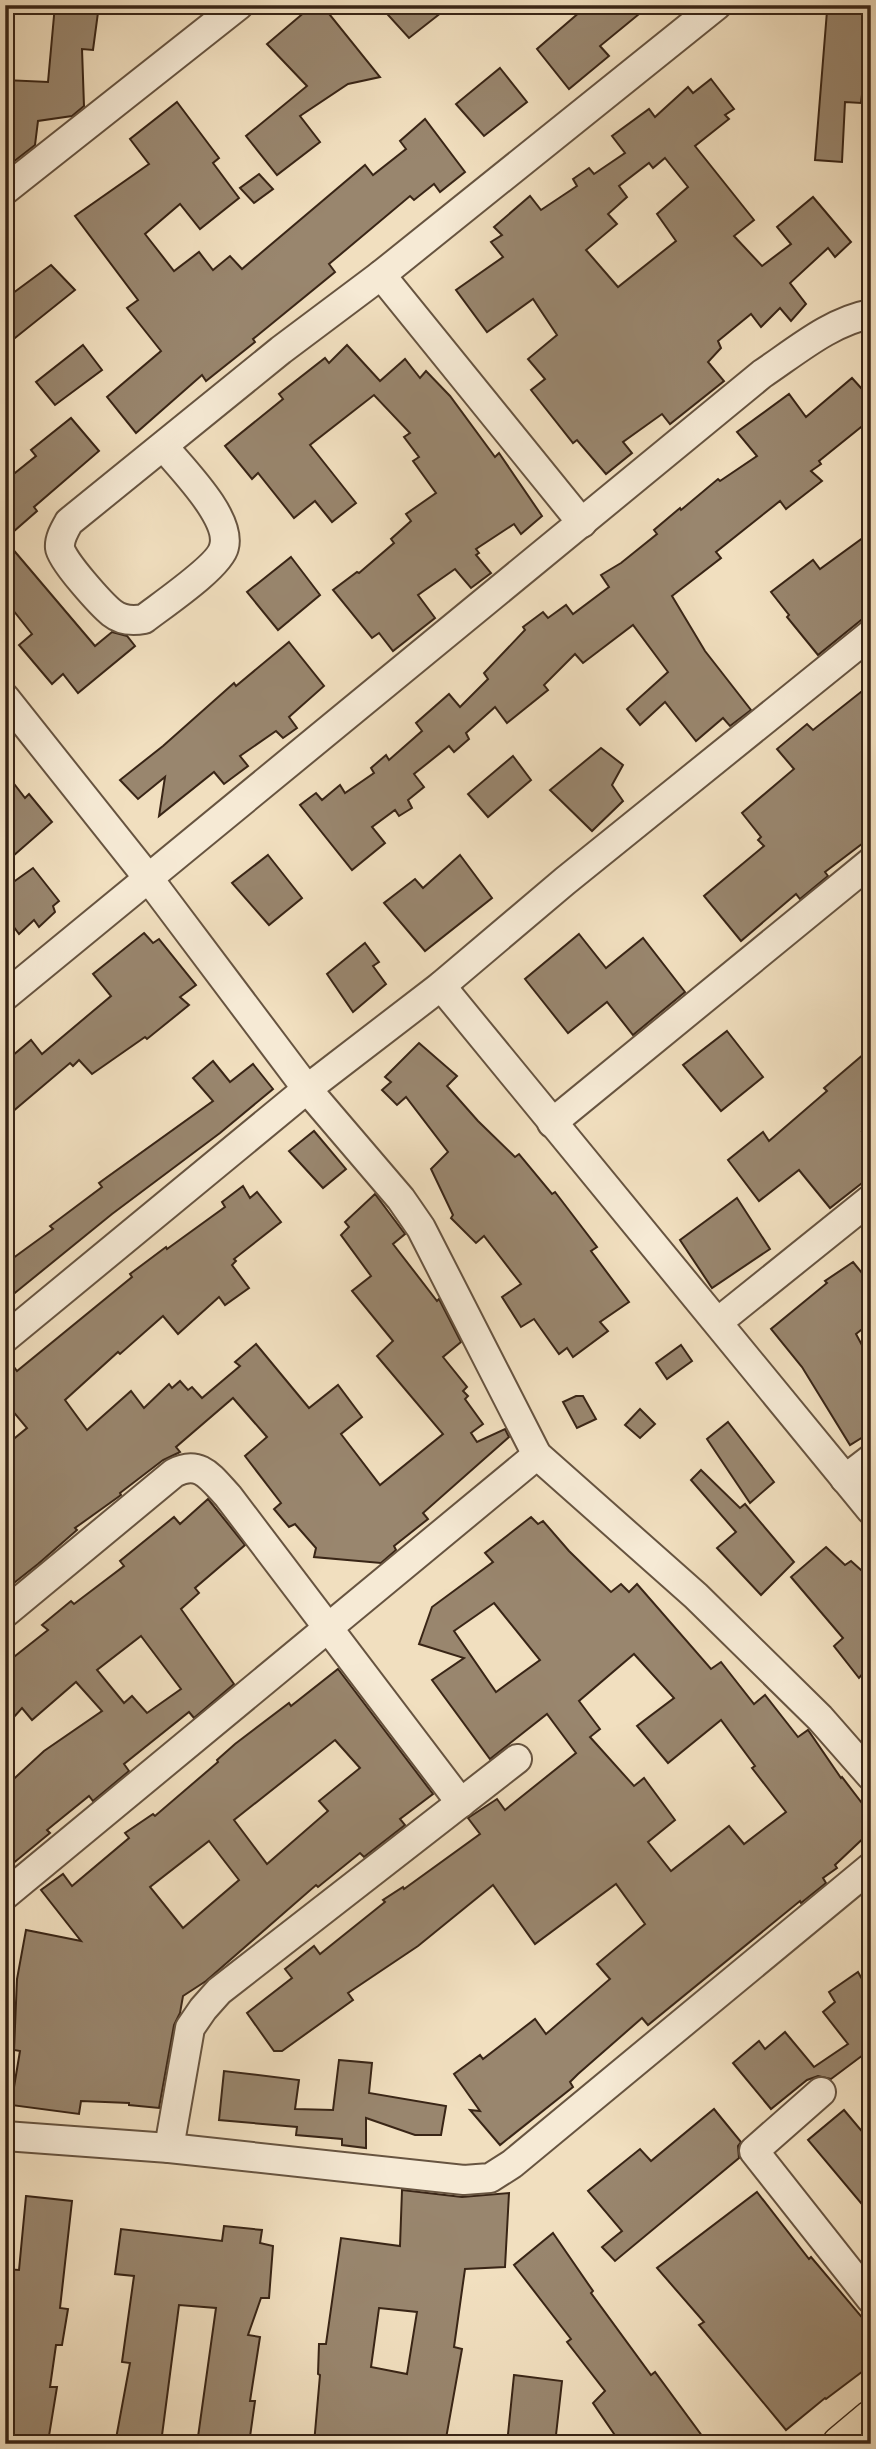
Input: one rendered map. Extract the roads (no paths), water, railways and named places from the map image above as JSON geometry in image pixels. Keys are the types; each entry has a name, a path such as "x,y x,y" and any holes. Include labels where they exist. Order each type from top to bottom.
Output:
{"main road":[{"path":"840,2444 871,2418"}],"street":[{"path":"5,190 239,5"},
{"path":"164,447 214,509 223,527 225,547 215,564 144,619 131,622 113,614 69,566 60,549 62,536 69,522 716,5"},
{"path":"381,275 582,523"},
{"path":"5,996 762,374 838,325 857,316 871,314"},
{"path":"5,1338 307,1089 441,986 565,881 871,634"},
{"path":"5,698 149,879 307,1089 401,1199 421,1228 537,1455 696,1596 820,1718 871,1776"},
{"path":"552,1123 871,862"},
{"path":"441,986 871,1510"},
{"path":"718,1322 871,1199"},
{"path":"5,1895 537,1455"},
{"path":"845,1479 871,1459"},
{"path":"5,1614 174,1473 187,1466 198,1468 228,1496 461,1803"},
{"path":"169,2148 190,2028 203,2009 219,1992 517,1759"},
{"path":"5,2136 169,2148 464,2180 490,2178 512,2164 871,1867"},
{"path":"821,2092 754,2151 871,2299"}]}
